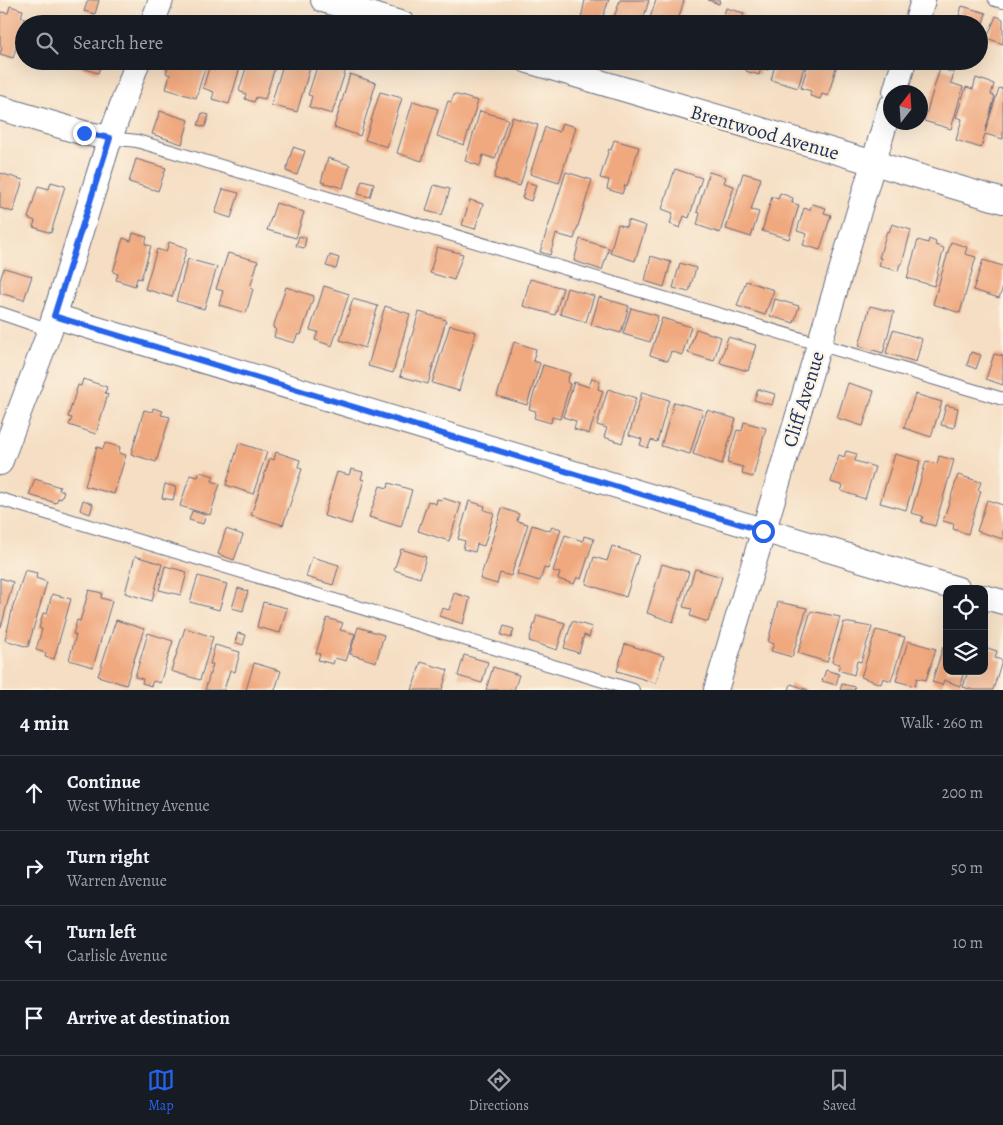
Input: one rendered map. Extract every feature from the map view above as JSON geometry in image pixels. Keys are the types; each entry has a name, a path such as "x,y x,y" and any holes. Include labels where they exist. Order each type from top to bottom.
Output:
{"street":[{"path":"155,15 161,0"},
{"path":"323,0 373,15"},
{"path":"919,15 923,0"},
{"path":"0,463 52,323 110,138 135,70"},
{"name":"Brentwood Avenue","path":"559,70 1003,202"},
{"path":"897,85 901,70"},
{"path":"0,108 84,133 110,138"},
{"name":"Cliff Avenue","path":"716,690 883,130"},
{"path":"52,323 945,585"},
{"path":"988,598 1003,602"}],"lane":[{"path":"995,0 1003,2"},
{"path":"110,138 137,141 1003,399"},
{"path":"0,313 52,323"},
{"path":"0,499 633,690"}],"building":[{"path":"88,0 99,0 95,14 84,11"},
{"path":"585,0 609,0 603,15 582,15"},
{"path":"620,0 649,0 645,15 615,15"},
{"path":"656,0 684,0 680,15 651,15"},
{"path":"708,0 720,0 719,4"},
{"path":"10,6 23,10 22,15 15,15 15,51 13,58 0,54 2,47 0,46 0,12 8,13"},
{"path":"962,6 986,13 985,15 959,15"},
{"path":"726,8 744,13 743,15 724,15"},
{"path":"996,16 1003,19 1003,44 988,38"},
{"path":"88,70 99,70 98,73"},
{"path":"167,70 204,70 196,98 166,89 170,75 166,73"},
{"path":"208,70 239,70 229,104 212,99 214,92 203,88"},
{"path":"245,70 274,70 265,99 256,97 254,102 245,99 246,94 239,91"},
{"path":"281,70 309,70 297,112 271,105"},
{"path":"316,70 346,70 332,114 309,107 312,96 308,95"},
{"path":"746,70 760,70 759,75"},
{"path":"774,70 803,70 798,88 771,80"},
{"path":"806,70 835,70 828,96 822,94 820,99 810,96 811,91 801,88"},
{"path":"939,70 954,73 951,83 963,87 951,129 928,122 928,108"},
{"path":"350,74 376,83 360,136 334,127"},
{"path":"976,78 994,84 991,95 995,96 985,132 999,88 1003,89 1003,139 985,134 981,148 956,140 962,119 956,117 966,87 973,89"},
{"path":"380,92 402,98 387,147 365,140"},
{"path":"454,94 478,101 464,145 437,136 448,101 451,102"},
{"path":"413,101 438,109 422,161 397,153"},
{"path":"160,111 189,120 182,144 152,134"},
{"path":"480,111 508,119 495,159 483,155 480,166 465,161"},
{"path":"202,113 209,115 205,127 198,125"},
{"path":"512,117 538,125 520,186 494,178"},
{"path":"562,123 576,127 559,183 530,174 545,127 559,132"},
{"path":"614,140 639,147 627,186 625,185 622,194 607,189 609,180 600,178 609,149 611,150"},
{"path":"293,147 305,151 297,175 286,171"},
{"path":"328,158 350,165 343,188 321,182"},
{"path":"136,159 166,168 158,191 129,182"},
{"path":"675,169 702,178 689,218 684,216 680,228 670,224 673,213 662,209"},
{"path":"566,172 592,180 574,239 556,234 550,255 540,252"},
{"path":"709,172 726,177 724,183 734,186 720,233 697,225 700,213 697,212"},
{"path":"0,173 23,180 13,212 0,208"},
{"path":"743,173 761,178 751,210 759,212 751,237 726,229"},
{"path":"362,180 374,183 370,197 358,194"},
{"path":"51,182 65,186 51,233 33,227 35,221 28,218 38,186 49,189"},
{"path":"527,182 536,185 531,201 522,198"},
{"path":"434,185 450,189 442,215 426,211"},
{"path":"223,189 239,193 231,218 215,213"},
{"path":"780,193 793,198 792,203 799,205 789,239 762,231 772,197 778,199"},
{"path":"470,200 483,204 475,229 462,225"},
{"path":"276,203 304,212 296,238 267,230"},
{"path":"812,204 826,208 824,213 831,215 820,250 803,245 807,234 797,231 804,208 810,210"},
{"path":"628,220 646,226 635,261 610,253 618,224 626,227"},
{"path":"892,224 911,230 902,264 900,264 898,271 879,266 881,258 879,258 887,231 889,232"},
{"path":"133,233 147,237 145,244 151,246 141,279 137,278 135,286 116,280 118,274 113,272 123,238 131,241"},
{"path":"299,236 306,238 304,248 296,246"},
{"path":"580,239 609,248 602,270 574,261"},
{"path":"929,239 936,242 935,245 944,248 934,286 907,278 918,240 928,243"},
{"path":"169,242 187,248 172,297 145,289 157,249 166,252"},
{"path":"951,242 967,247 965,254 976,257 960,313 933,304"},
{"path":"437,247 463,254 454,280 430,273"},
{"path":"228,253 258,261 250,288 253,289 246,313 219,305 223,291 216,289"},
{"path":"330,255 339,258 336,269 326,266"},
{"path":"651,256 671,262 664,287 645,281"},
{"path":"188,259 217,267 204,309 176,301"},
{"path":"983,260 1003,266 1003,287 999,298 973,290"},
{"path":"680,263 696,268 689,292 673,288"},
{"path":"4,268 32,276 24,300 0,293 0,280"},
{"path":"530,279 563,288 555,315 523,306"},
{"path":"746,281 774,290 765,315 737,306"},
{"path":"324,286 349,294 332,346 315,340 318,332 310,330"},
{"path":"286,287 314,296 301,335 298,334 294,343 274,337 276,329 273,328"},
{"path":"567,288 594,296 586,322 560,314"},
{"path":"599,297 629,306 621,333 591,325"},
{"path":"353,299 378,306 365,348 340,340"},
{"path":"775,299 799,306 794,323 770,316"},
{"path":"385,306 410,314 393,373 368,366"},
{"path":"870,306 894,312 883,353 859,346"},
{"path":"631,308 658,316 650,342 623,334"},
{"path":"419,312 446,320 428,384 400,376"},
{"path":"662,318 691,327 682,355 671,351 668,361 650,355"},
{"path":"450,325 476,332 459,391 432,383"},
{"path":"696,329 721,337 714,361 688,353"},
{"path":"893,330 922,339 916,362 886,353"},
{"path":"728,337 756,345 748,371 720,363"},
{"path":"514,342 536,349 533,361 540,363 527,405 497,396"},
{"path":"971,352 981,355 976,369 967,365"},
{"path":"994,354 1003,356 1003,385 986,379"},
{"path":"543,365 570,373 567,382 570,384 560,419 552,417 551,423 534,418 536,411 529,409"},
{"path":"592,378 600,381 598,389 603,391 589,434 574,429 576,421 563,417 574,382 589,387"},
{"path":"83,379 107,387 105,393 108,394 96,434 69,425 72,418 68,417 78,385 81,386"},
{"path":"848,383 874,391 863,426 837,418"},
{"path":"608,389 636,398 622,443 604,437 607,428 597,425"},
{"path":"758,389 775,394 772,405 754,400"},
{"path":"642,392 669,400 657,442 651,440 648,448 640,445 642,439 629,435"},
{"path":"915,394 942,402 931,437 904,428"},
{"path":"674,402 703,410 690,454 661,446"},
{"path":"946,405 958,408 954,428 941,425"},
{"path":"153,408 163,411 161,415 170,417 156,462 131,454 144,410 152,412"},
{"path":"707,410 736,419 722,464 693,454"},
{"path":"744,422 766,428 753,477 742,474 743,467 727,463 737,430 742,431"},
{"path":"105,443 120,447 119,453 126,455 114,494 85,486 97,447 103,449"},
{"path":"239,443 267,452 253,494 226,485"},
{"path":"846,451 857,454 855,461 875,467 865,499 841,491 843,486 831,482 839,455 844,457"},
{"path":"276,452 300,460 298,467 302,469 283,525 251,515 270,458 274,460"},
{"path":"895,454 920,461 906,510 880,503"},
{"path":"939,456 954,460 935,526 921,522 923,516 911,513 926,461 937,464"},
{"path":"351,469 363,472 361,479 364,480 351,524 324,516 337,472 349,475"},
{"path":"200,472 214,476 212,481 220,484 210,515 180,506 190,475 198,477"},
{"path":"958,475 981,482 978,490 981,491 968,534 953,529 954,524 943,521"},
{"path":"35,479 60,487 59,490 64,491 61,499 58,498 56,503 29,495"},
{"path":"389,483 412,490 401,527 369,517 380,486 388,488"},
{"path":"165,484 176,487 173,500 162,498"},
{"path":"443,498 461,504 449,541 418,531 428,501 436,504 437,499 442,500"},
{"path":"83,500 93,504 90,514 80,510"},
{"path":"987,500 1003,505 1003,539 977,531"},
{"path":"469,501 485,506 484,510 494,513 484,546 477,544 475,552 463,549 465,541 458,539"},
{"path":"502,508 519,514 517,521 528,524 511,576 500,573 497,584 480,579"},
{"path":"192,511 206,515 203,524 189,520"},
{"path":"532,525 550,531 552,526 561,529 548,569 544,568 540,581 517,574"},
{"path":"226,529 243,535 234,560 218,554"},
{"path":"565,535 583,541 584,536 594,539 581,579 577,577 574,584 558,579 560,573 553,571"},
{"path":"612,546 639,555 626,597 586,584 594,557 607,561"},
{"path":"401,549 426,557 420,578 394,570"},
{"path":"135,556 162,564 152,601 125,593"},
{"path":"312,557 339,565 333,585 306,577"},
{"path":"662,564 689,572 673,622 647,613"},
{"path":"165,566 187,572 181,595 159,590"},
{"path":"695,569 722,577 708,622 690,616 692,609 683,607"},
{"path":"25,570 37,573 36,578 47,582 28,647 5,640 14,602"},
{"path":"198,576 227,584 219,610 190,602"},
{"path":"0,578 13,582 1,627 0,627"},
{"path":"238,588 248,591 243,611 232,608"},
{"path":"89,590 102,593 101,598 112,601 93,667 69,660 76,635 73,634 77,620 80,621"},
{"path":"454,593 470,598 463,624 439,616 442,608 449,610"},
{"path":"52,594 71,599 54,659 45,657 46,653 36,650 42,629 39,628 43,613 47,614"},
{"path":"263,602 287,608 280,633 257,627"},
{"path":"778,602 807,608 792,657 771,651 774,644 768,642"},
{"path":"811,611 840,617 827,662 798,653"},
{"path":"537,615 565,623 557,650 529,641"},
{"path":"327,618 343,623 340,630 355,634 346,661 335,658 333,664 318,660 320,654 316,653"},
{"path":"116,620 144,629 126,685 98,676"},
{"path":"572,621 592,627 589,637 584,635 579,653 564,648"},
{"path":"844,622 872,627 861,662 857,661 854,675 838,670 840,664 832,662"},
{"path":"504,626 514,629 511,638 501,635"},
{"path":"358,627 384,635 376,662 350,654"},
{"path":"185,628 213,637 200,680 171,671"},
{"path":"876,630 905,637 891,681 883,678 881,684 861,677"},
{"path":"148,633 173,641 160,683 153,681 151,686 142,683 143,679 135,677"},
{"path":"238,633 246,635 243,645 235,642"},
{"path":"908,641 936,649 926,680 917,678 915,686 896,681"},
{"path":"625,644 664,656 656,683 617,671"},
{"path":"215,645 240,652 235,672 230,670 224,690 205,690 213,664 210,664"},
{"path":"943,647 943,675 963,675 960,686 944,680 942,685 932,682"},
{"path":"988,648 997,651 995,658 1002,660 993,690 973,690 963,687 967,675 988,675"},
{"path":"464,655 488,662 482,683 458,676"},
{"path":"421,662 448,670 442,690 412,690"},
{"path":"254,663 281,671 275,690 246,690"},
{"path":"493,667 519,675 514,690 486,690"},
{"path":"826,670 839,674 836,685 822,681"},
{"path":"791,684 808,690 789,690"},
{"path":"842,684 855,687 854,690 840,690"}],"route":[{"path":"84,133 110,138 54,316 763,531"}]}
